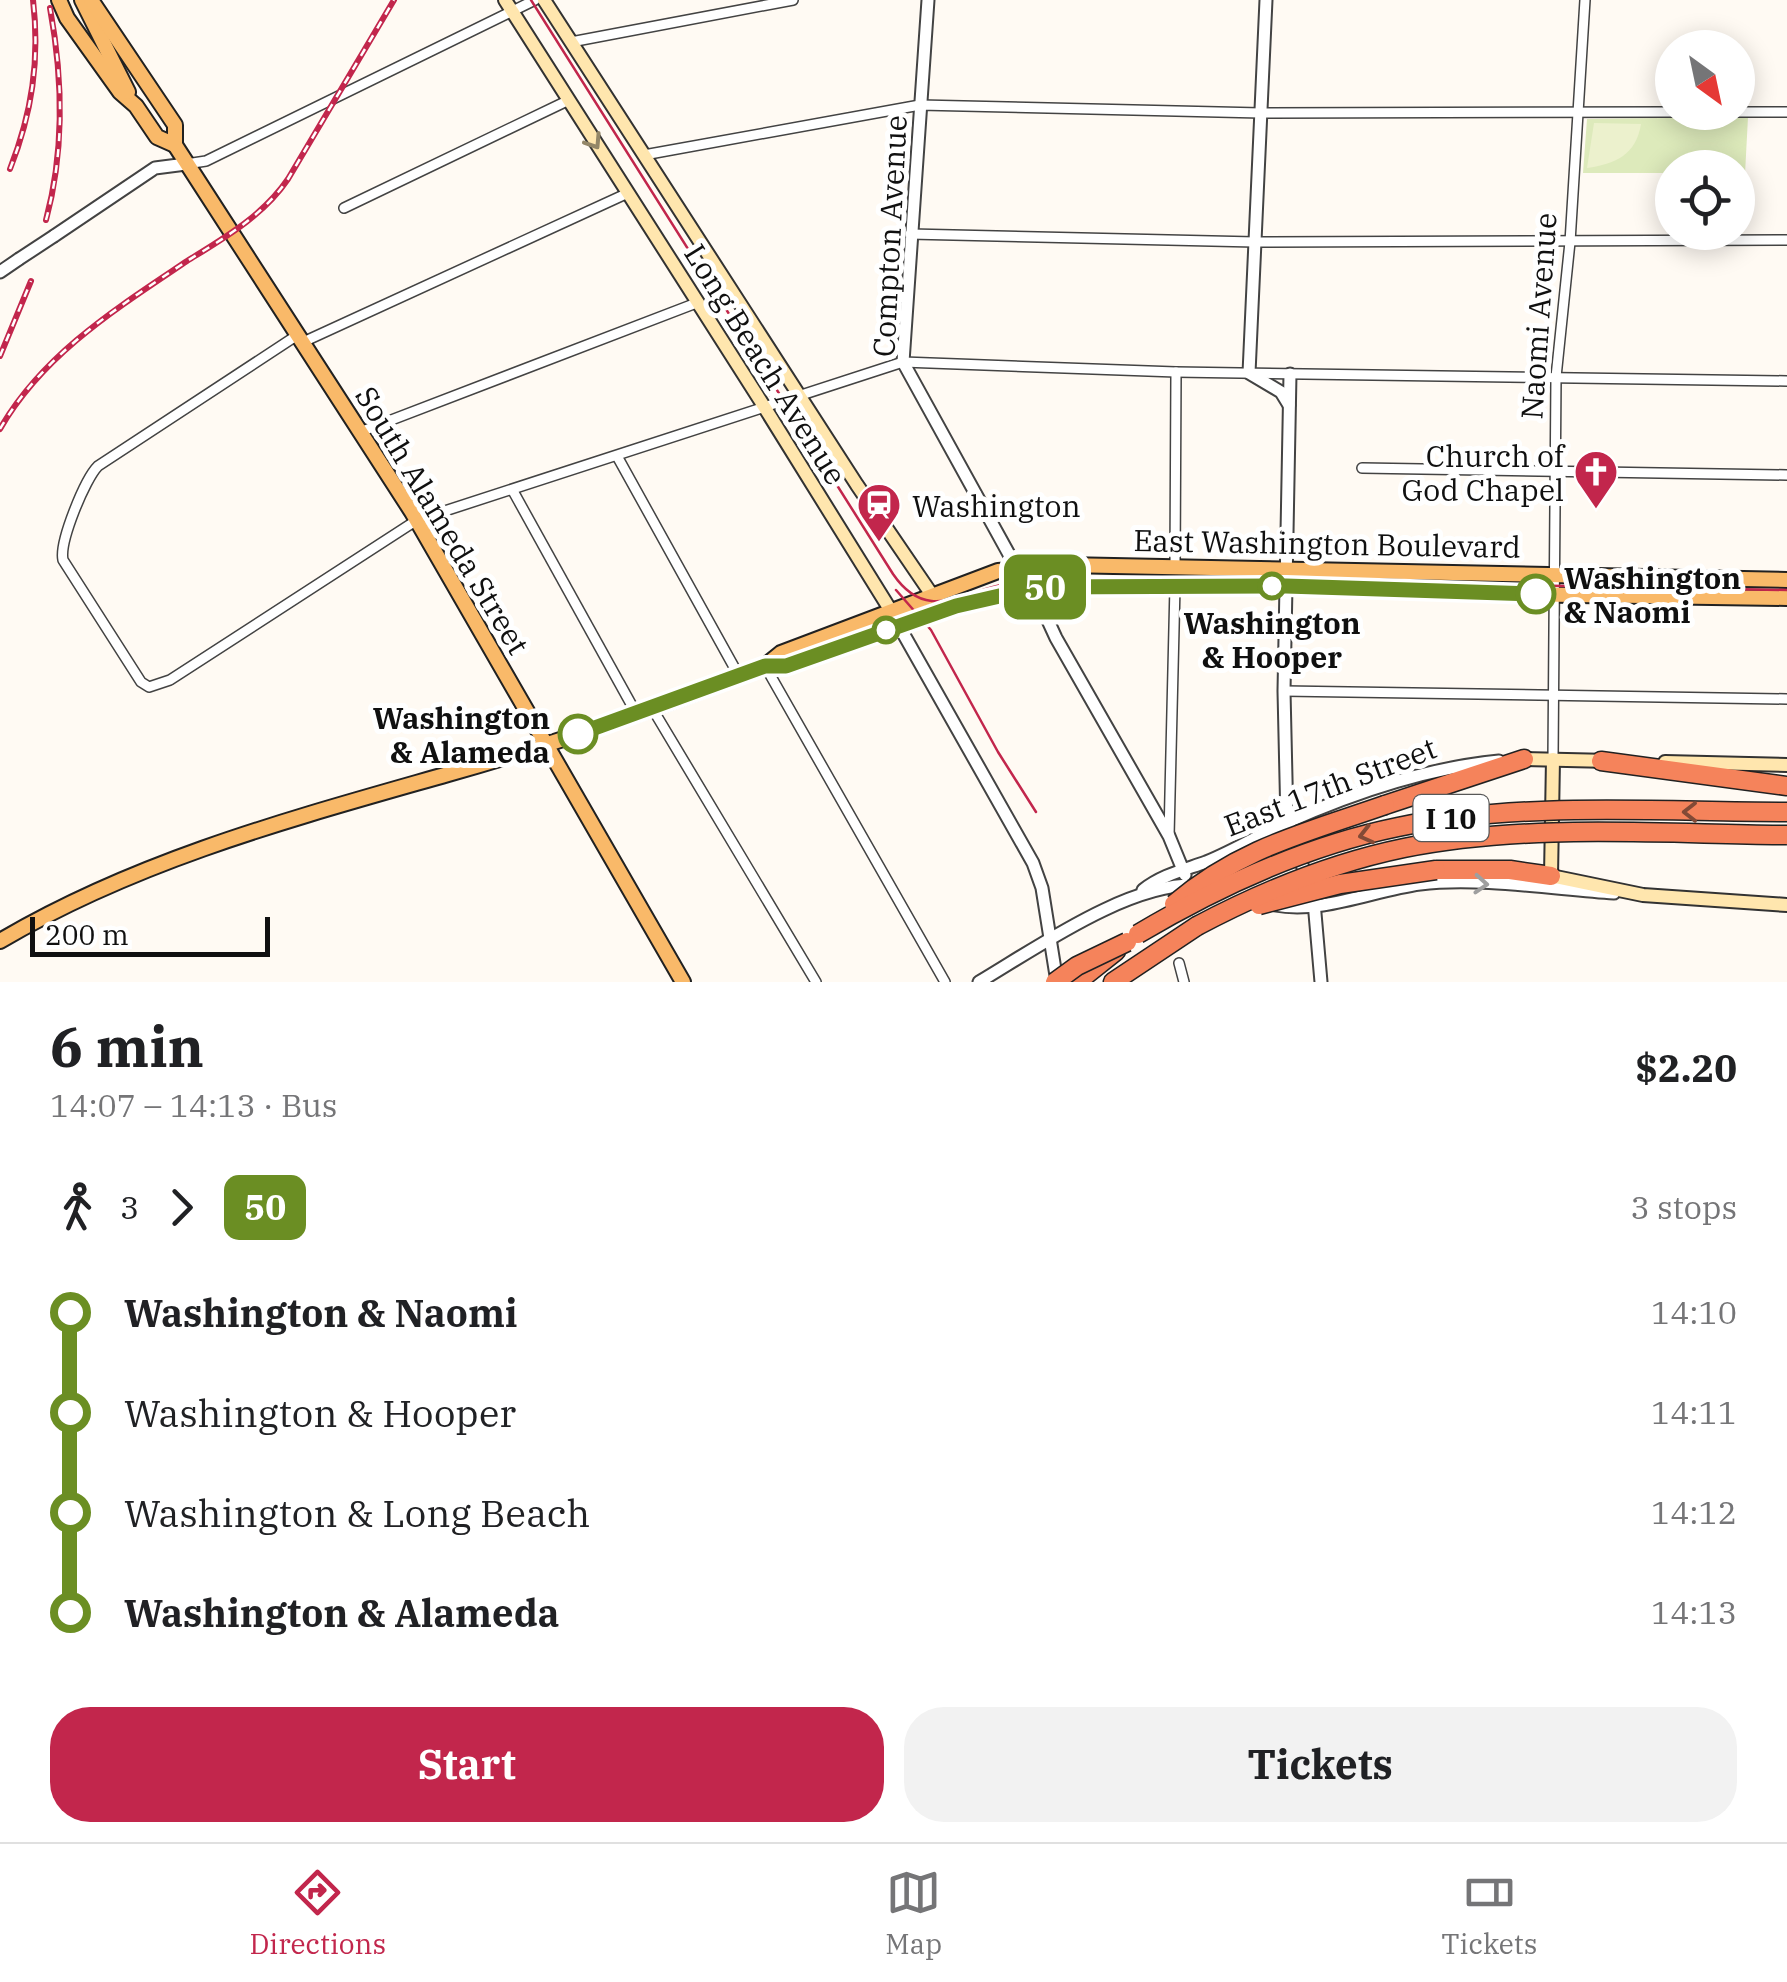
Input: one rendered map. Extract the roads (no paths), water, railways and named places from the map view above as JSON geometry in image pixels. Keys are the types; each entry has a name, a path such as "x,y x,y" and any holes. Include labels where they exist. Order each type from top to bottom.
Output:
{"highway":[{"path":"1056,982 1077,966 1133,938 1228,863 1275,843 1524,759"},
{"path":"1601,761 1787,786"},
{"name":"I 10","path":"1078,982 1133,938 1189,904 1252,874 1342,841 1398,827 1507,813 1787,812"},
{"name":"I 10","path":"1113,982 1196,926 1239,904 1321,870 1430,843 1512,834 1787,835"},
{"path":"1196,926 1340,884 1436,870 1510,870 1551,876"},
{"path":"1124,982 1180,936"}],"main road":[{"path":"59,0 146,81"},
{"name":"South Alameda Street","path":"59,0 104,71 136,106 157,138 175,145"},
{"path":"82,0 136,106"},
{"name":"South Alameda Street","path":"91,0 175,125 175,145 186,164 417,520 683,982"},
{"name":"Long Beach Avenue","path":"544,0 929,590"},
{"name":"Long Beach Avenue","path":"508,6 699,302 899,626"},
{"name":"East Washington Boulevard","path":"0,940 128,875 303,816 546,745 765,666 780,654 891,610 929,590 1016,567 1787,580"},
{"name":"East Washington Boulevard","path":"765,666 786,666 956,606 1033,588 1286,586 1787,598"},
{"path":"917,620 932,608 929,590"},
{"name":"East 17th Street","path":"1524,759 1787,765"},
{"name":"Naomi Avenue","path":"1551,876 1553,759"},
{"path":"1551,876 1643,895 1787,905"}],"street":[{"path":"0,272 154,169 206,161 508,6 536,0"},
{"path":"570,42 793,0"},
{"name":"Compton Avenue","path":"928,0 903,362 1016,567"},
{"path":"1249,373 1266,0"},
{"name":"Naomi Avenue","path":"1553,759 1556,377 1570,242 1585,0"},
{"path":"344,208 567,100"},
{"path":"644,155 920,105 1261,114 1655,112"},
{"path":"1755,112 1787,112"},
{"path":"628,192 299,340 92,471 61,552 68,570 142,682 149,687 159,686 417,520 903,362 1176,372 1787,381"},
{"path":"910,234 1255,242 1787,240"},
{"path":"360,432 699,302"},
{"path":"1175,567 1176,372"},
{"path":"1249,373 1281,392 1290,407"},
{"path":"1290,374 1284,690 1287,822 1315,904 1321,982"},
{"path":"617,456 739,676"},
{"path":"1362,468 1787,475"},
{"path":"513,491 636,713"},
{"path":"1170,836 1175,586"},
{"path":"1033,588 1056,638 1170,836 1184,868 1186,884"},
{"name":"Long Beach Avenue","path":"899,626 1033,863 1042,888 1056,982"},
{"path":"765,666 946,982"},
{"path":"1284,690 1787,699"},
{"path":"652,708 816,982"},
{"name":"East 17th Street","path":"980,982 1154,881 1206,862 1287,822 1421,773 1456,765 1524,759"},
{"path":"1140,892 1186,884 1208,885 1280,907 1438,883 1643,895"},
{"path":"1179,962 1184,982"}],"tram line":[{"path":"531,0 893,574 916,596 939,601 1009,583 1056,577 1787,590"},
{"path":"896,590 931,630 1036,812"}],"railway":[{"path":"10,169 32,86 33,0"},
{"path":"0,429 38,378 83,334 267,204 288,179 394,0"},
{"path":"46,220 60,114 50,8"},
{"path":"0,356 31,281"},
{"path":"769,390 784,415"}],"place":[{"name":"Church of God Chapel","path":"1596,510"},
{"name":"Washington","path":"879,543"},
{"name":"Washington & Hooper","path":"1272,586"},
{"name":"Washington & Naomi","path":"1536,594"},
{"name":"Washington & Alameda","path":"578,734"}]}
